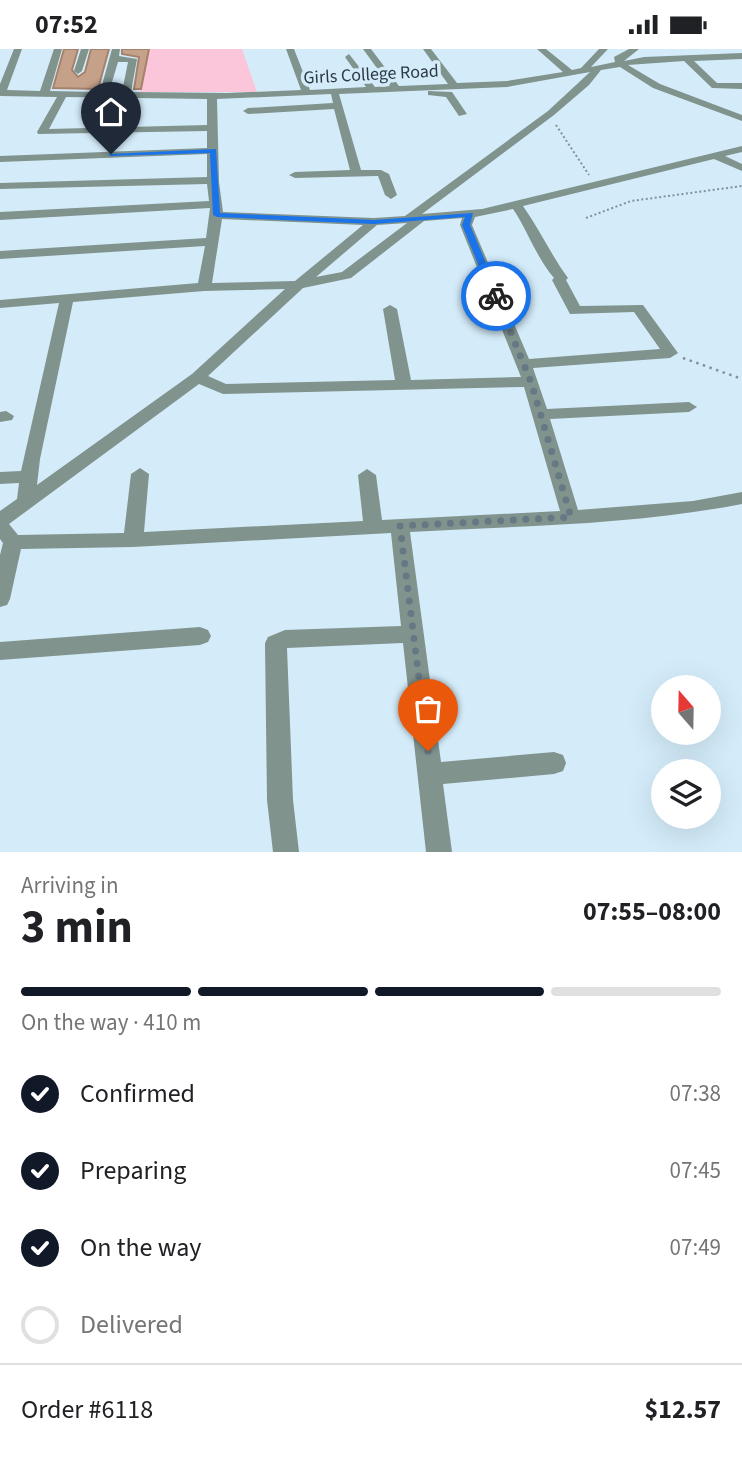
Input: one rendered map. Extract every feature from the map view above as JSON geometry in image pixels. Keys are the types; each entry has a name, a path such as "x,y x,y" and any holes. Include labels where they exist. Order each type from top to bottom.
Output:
{"street":[{"path":"1,93 18,49"},
{"path":"44,94 58,49"},
{"path":"78,71 85,49"},
{"path":"290,49 307,93"},
{"path":"367,49 397,89"},
{"path":"427,49 454,86"},
{"path":"541,49 571,74"},
{"path":"584,71 588,63 604,49"},
{"path":"635,49 617,59 650,82 742,118"},
{"path":"722,49 731,56"},
{"path":"103,95 110,79 115,54 133,59 126,96"},
{"name":"Girls College Road","path":"1,93 126,96 307,93 337,99 373,90 517,83 621,64 742,56"},
{"path":"349,57 373,90"},
{"path":"686,58 715,86 742,86"},
{"path":"0,304 204,287 299,285 346,275 548,115 586,83 597,69"},
{"path":"248,111 350,96 446,92 462,114"},
{"path":"64,94 42,132 213,128"},
{"path":"204,287 216,209 212,96"},
{"path":"337,99 356,172"},
{"path":"0,216 216,209 374,222 470,214 517,206 742,149"},
{"path":"0,159 213,151"},
{"path":"716,156 742,168"},
{"path":"295,175 381,173 385,176 391,195"},
{"path":"0,186 213,180"},
{"path":"517,206 532,228 549,264 561,278 559,281 562,288 575,310 638,307 670,353"},
{"path":"470,214 466,225 531,382 571,517"},
{"path":"0,599 4,530 26,502 198,377 299,285 374,222"},
{"path":"0,255 211,242"},
{"path":"26,502 67,298"},
{"path":"390,309 404,385"},
{"path":"523,365 670,353"},
{"path":"198,377 223,389 531,382"},
{"path":"540,414 689,407"},
{"path":"133,540 141,474"},
{"path":"367,475 373,527"},
{"path":"0,478 29,477"},
{"path":"4,530 60,543 133,540 571,517 692,507 742,498"},
{"path":"400,526 439,852"},
{"path":"286,852 280,800 276,643 285,639 413,634"},
{"path":"0,651 200,636"},
{"path":"431,774 554,763"}],"path":[{"path":"548,115 597,186"},
{"path":"586,218 631,201 742,186"},
{"path":"670,353 742,379"}],"shaded area":[{"path":"149,49 242,49 257,92 140,92"}],"building":[{"path":"64,49 78,49 72,70 78,77 85,72 91,49 109,49 98,89 53,88"},
{"path":"122,49 149,49 141,89 134,89 139,57 122,54"}],"way so far":[{"path":"428,751 400,526 571,517 531,382 496,296"}],"route":[{"path":"111,154 213,151 217,215 374,222 470,214 466,225 496,296"}]}
